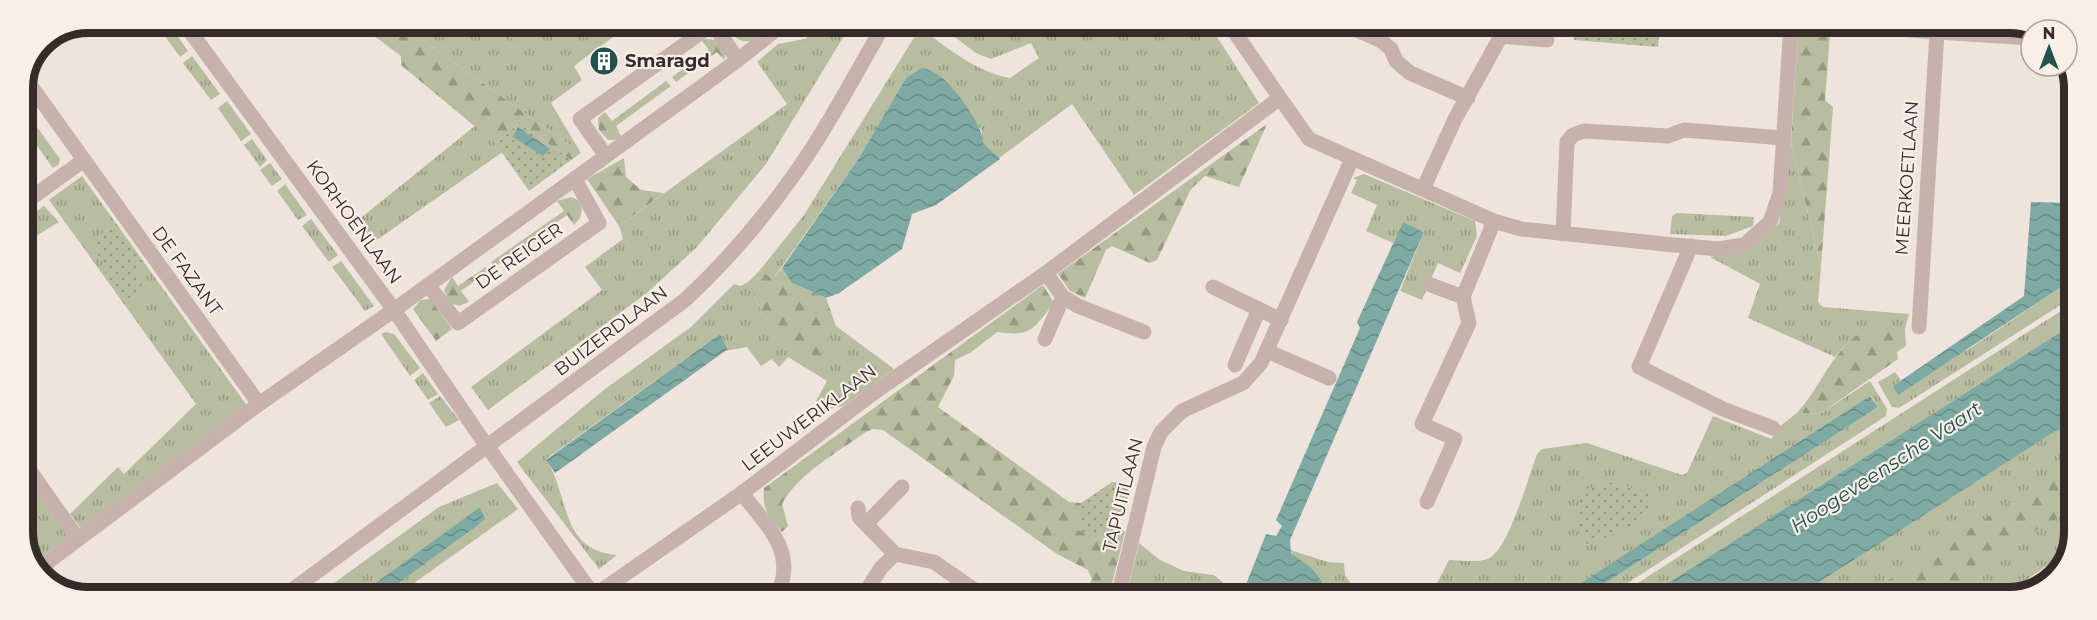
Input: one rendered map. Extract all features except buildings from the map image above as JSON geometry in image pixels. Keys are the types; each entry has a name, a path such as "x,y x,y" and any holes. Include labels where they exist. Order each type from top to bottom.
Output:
{"street":[{"name":"KORHOENLAAN","path":"191,33 394,310 488,447"},
{"path":"606,156 580,120 701,33"},
{"path":"719,33 738,60"},
{"name":"DE REIGER","path":"394,310 738,60 772,33"},
{"name":"BUIZERDLAAN","path":"296,587 685,300 722,265 797,172 879,33"},
{"path":"1235,33 1309,139 1352,159 1494,221 1521,229 1718,249 1744,245 1770,222 1780,193 1790,33"},
{"path":"1364,33 1380,40 1391,49 1396,62 1410,73 1468,98"},
{"name":"MEERKOETLAAN","path":"1918,327 1937,33"},
{"path":"1984,33 2019,37"},
{"path":"1423,189 1455,119 1501,36 1547,39"},
{"name":"DE FAZANT","path":"33,89 259,404"},
{"name":"LEEUWERIKLAAN","path":"608,587 742,493 872,393 1046,273 1280,98"},
{"path":"1563,234 1567,142 1573,135 1584,131 1668,136 1684,130 1783,138"},
{"name":"TAPUITLAAN","path":"1120,587 1154,447 1161,432 1182,411 1244,382 1256,371 1352,159"},
{"path":"33,196 84,160"},
{"name":"DE REIGER","path":"428,285 458,323 599,223 575,179"},
{"path":"1427,502 1455,439 1422,424 1469,323 1463,297 1494,221"},
{"path":"1691,246 1639,367 1723,409 1773,428"},
{"path":"1046,273 1063,297 1078,306 1144,332"},
{"path":"1431,285 1463,297"},
{"path":"1213,287 1281,320"},
{"path":"1045,339 1063,297"},
{"path":"1235,365 1260,309"},
{"path":"44,565 259,404 394,310"},
{"path":"1267,351 1329,378"},
{"name":"LEEUWERIKLAAN","path":"488,447 589,587"},
{"path":"33,475 78,539"},
{"path":"866,524 902,487"},
{"path":"742,493 784,553 786,571 780,587"},
{"path":"858,508 859,517 895,554 934,562 970,587"},
{"path":"869,587 881,568 895,554"}],"green space":[{"path":"163,33 175,33 188,51 180,57"},
{"path":"370,33 412,33 581,153 571,160 519,123 496,144 401,65 401,56"},
{"path":"412,33 504,33 514,40 524,33 619,33 574,66 582,80 551,103 581,153"},
{"path":"504,33 524,33 514,40"},
{"path":"732,33 759,33 759,36 748,41 739,40"},
{"path":"813,33 846,33 766,164 697,247 647,293 488,410 471,387 602,290 585,267 623,239 619,226 787,104 757,62 778,44 805,39"},
{"path":"917,33 927,33 974,65 1010,78 1039,58 1031,43 991,59 976,53 949,33 1215,33 1259,103 1134,195 1072,104 999,158 982,143 982,131 940,76 906,78 857,161 773,279 760,270 804,215"},
{"path":"1575,33 1659,33 1658,47 1574,40"},
{"path":"1798,33 1830,34 1825,100 1833,107 1821,267 1791,143"},
{"path":"717,40 726,52 724,60 717,52 676,82 672,77 709,50 702,41"},
{"path":"192,56 220,94 211,100 183,63"},
{"path":"666,81 671,86 616,126 621,136 615,140 608,140 599,130 598,118 605,112 612,121"},
{"path":"227,101 251,134 241,141 218,108"},
{"path":"33,122 60,159 59,164 53,168 33,140"},
{"path":"519,123 571,160 529,191 496,144"},
{"path":"1267,124 1239,187 1205,176 1191,189 1157,260 1150,263 1112,246 1106,250 1085,298 1070,291 1058,274"},
{"path":"476,125 504,151 371,244 357,221"},
{"path":"252,139 267,160 260,167 244,145"},
{"path":"1791,143 1821,267 1818,302 1823,307 1909,314 1905,329 1866,332 1851,341 1835,357 1748,318 1760,284 1710,257 1749,249 1779,224"},
{"path":"624,158 626,177 641,190 664,193 619,226 587,179"},
{"path":"270,163 282,179 272,186 260,170"},
{"path":"1364,174 1475,221 1477,236 1460,273 1438,263 1422,300 1400,291 1424,232 1403,222 1393,243 1366,231 1377,205 1351,193 1357,180 1353,178"},
{"path":"82,176 248,407 81,529 70,514 118,467 124,474 196,404 49,200"},
{"path":"285,184 307,215 298,220 277,191"},
{"path":"571,197 578,200 582,209 580,218 574,225 567,215 494,267 491,262 564,211 557,201"},
{"path":"44,206 59,222 33,238 33,214"},
{"path":"1677,213 1754,217 1753,226 1726,236 1670,234 1672,216"},
{"path":"311,219 338,255 329,262 302,226"},
{"path":"115,222 144,263 136,270 142,284 138,298 124,304 106,278 104,264 90,242"},
{"path":"341,261 374,306 365,311 332,267"},
{"path":"486,267 489,271 461,291 469,302 459,306 450,303 444,290 452,277 458,286"},
{"path":"782,268 792,283 826,298 836,326 818,359 764,317 748,282 760,270 773,279"},
{"path":"748,282 764,317 818,358 836,326 894,369 843,406 825,410 816,401 827,381 788,357 779,367 772,359 761,366 747,347 725,351 728,348 720,334 546,459 576,533 585,543 598,551 617,555 599,569 517,462 605,389 691,327 734,284 741,286"},
{"path":"1043,285 1054,303 1036,325 1025,332 997,332 970,353 955,360 954,376 938,407 1069,502 1081,503 1079,530 1096,540 1111,522 1125,532 1111,587 1087,587 1092,580 1088,570 1057,554 883,430 873,429 866,432 798,482 782,504 788,526 782,532 767,512 764,488"},
{"path":"2064,285 2064,303 1899,408 1892,407 1878,382 1895,372 1901,380 1893,386 1969,349"},
{"path":"430,299 452,329 436,341 413,309 421,300"},
{"path":"2064,309 2064,330 1662,587 1632,587"},
{"path":"1867,329 1905,329 1906,346 1897,352 1898,359 1820,414 1797,413 1845,346"},
{"path":"386,332 394,334 420,368 410,376 381,334"},
{"path":"423,373 438,394 428,400 414,380"},
{"path":"1870,381 1887,409 1886,416 1621,587 1599,587 1878,407 1871,396 1575,587 1435,587 1449,560 1478,561 1495,554 1510,529 1537,454 1542,449 1587,443 1682,475 1687,473 1713,416 1771,439 1780,426 1797,413 1820,414"},
{"path":"440,396 459,420 446,427 429,403"},
{"path":"2064,426 2064,539 2062,546 2057,559 2016,587 1812,587"},
{"path":"2064,469 2064,514 1991,559 1959,587 1878,587"},
{"path":"1112,482 1124,484 1128,490 1128,498 1116,517 1096,540 1078,530 1081,503"},
{"path":"1608,482 1643,490 1654,497 1648,508 1627,528 1587,544 1577,518 1581,491"},
{"path":"497,483 518,509 409,587 393,587 473,529 480,508 370,587 328,587 439,507"},
{"path":"33,485 70,536 40,558 33,535"},
{"path":"1139,543 1160,560 1184,571 1214,575 1229,587 1128,587"},
{"path":"1290,550 1328,562 1344,563 1345,575 1353,587 1324,587 1317,574 1295,557"}],"water":[{"path":"922,68 938,75 952,88 974,118 983,143 1000,159 936,205 912,214 902,249 839,293 826,298 792,283 782,268 857,161 906,78"},
{"path":"518,127 550,149 543,156 513,137"},
{"path":"2031,202 2064,203 2064,285 1898,395 1893,386 2024,296"},
{"path":"1403,222 1424,232 1290,540 1291,553 1319,576 1323,587 1245,587 1266,534 1276,536 1282,526 1276,520 1360,328 1357,322"},
{"name":"Hoogeveensche Vaart","path":"2064,330 2064,426 1812,587 1662,587"},
{"path":"720,334 728,349 555,473 546,460"},
{"path":"1870,396 1878,407 1599,587 1574,587"},
{"path":"480,507 485,519 473,529 393,587 370,587"}],"place":[{"name":"Smaragd","path":"604,61"}]}
